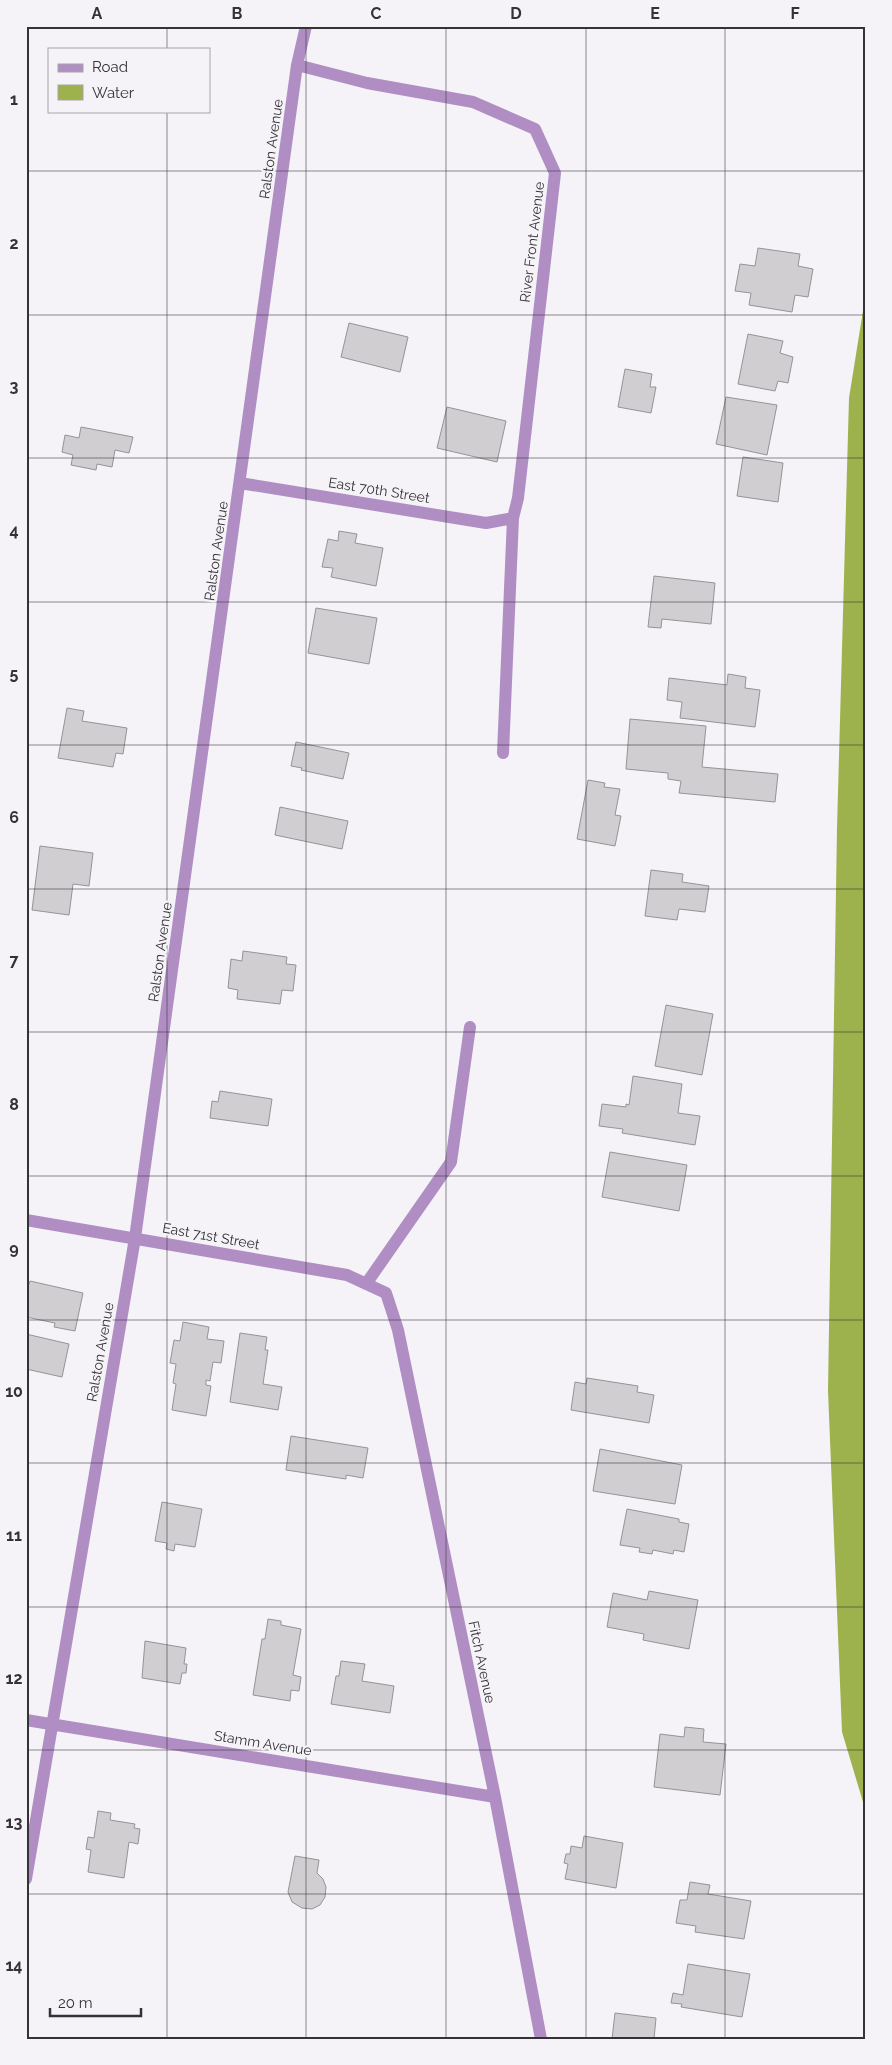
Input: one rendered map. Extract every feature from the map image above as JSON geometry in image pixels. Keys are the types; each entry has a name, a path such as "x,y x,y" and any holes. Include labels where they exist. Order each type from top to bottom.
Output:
{"street":[{"name":"Ralston Avenue","path":"26,1879 135,1238 297,65 306,26"},
{"name":"River Front Avenue","path":"297,65 367,83 473,102 535,129 556,173 518,498 513,518 503,753"},
{"name":"East 70th Street","path":"240,483 486,523 513,518"},
{"path":"366,1284 451,1162 470,1027"},
{"name":"East 71st Street","path":"26,1220 347,1275 386,1293"},
{"name":"Fitch Avenue","path":"386,1293 400,1339 495,1796 541,2039"},
{"name":"Stamm Avenue","path":"26,1720 495,1796"}],"water":[{"path":"866,292 866,1812 842,1732 828,1391 837,828 849,398"}],"building":[{"path":"758,248 800,254 798,266 813,269 808,297 795,295 792,312 749,305 751,293 735,291 740,264 755,266"},
{"path":"349,323 408,337 400,372 341,357"},
{"path":"748,334 783,341 780,353 793,357 788,383 778,381 775,391 738,384"},
{"path":"625,369 652,374 650,387 656,387 651,413 618,407"},
{"path":"726,397 777,405 767,455 716,444"},
{"path":"447,407 506,421 497,462 437,448"},
{"path":"81,427 133,437 129,453 115,450 112,467 97,464 96,470 71,465 73,455 62,452 65,435 79,438"},
{"path":"743,457 783,463 778,502 737,496"},
{"path":"339,531 357,534 355,543 383,548 376,586 331,577 333,568 322,567 328,539 338,541"},
{"path":"654,576 715,583 711,624 662,619 661,628 648,627"},
{"path":"316,608 377,618 369,664 308,653"},
{"path":"728,674 746,677 745,688 760,690 755,727 680,718 682,702 667,700 669,678 727,685"},
{"path":"67,708 84,711 82,721 127,728 123,754 116,753 113,767 58,758"},
{"path":"630,719 706,726 702,767 778,774 775,802 679,793 681,781 668,779 668,773 626,769"},
{"path":"296,742 349,753 343,779 291,766"},
{"path":"588,780 605,783 604,787 620,789 615,815 621,816 615,846 577,839"},
{"path":"280,807 348,821 342,849 275,835"},
{"path":"40,846 93,853 89,886 73,884 69,915 32,910"},
{"path":"651,870 683,874 682,882 709,886 705,912 679,909 677,920 645,916"},
{"path":"243,951 287,957 286,964 296,965 293,991 282,990 280,1004 237,999 238,990 228,988 231,959 242,961"},
{"path":"666,1005 713,1014 702,1075 655,1066"},
{"path":"633,1076 682,1084 678,1113 700,1116 695,1145 622,1133 623,1129 599,1126 602,1104 626,1107 626,1104 629,1105"},
{"path":"220,1091 272,1099 268,1126 210,1118 212,1101 218,1102"},
{"path":"610,1152 687,1165 679,1211 602,1197"},
{"path":"30,1281 83,1293 75,1331 54,1327 55,1323 26,1317 26,1292"},
{"path":"183,1322 209,1327 207,1339 224,1341 221,1363 213,1362 210,1381 206,1380 206,1385 211,1386 206,1416 172,1410 176,1384 173,1383 176,1364 170,1363 174,1340 180,1341"},
{"path":"240,1333 267,1337 265,1350 268,1350 263,1384 282,1387 278,1410 230,1402"},
{"path":"26,1334 69,1344 62,1377 26,1369"},
{"path":"587,1378 638,1386 637,1392 654,1395 649,1423 571,1410 575,1382 586,1384"},
{"path":"291,1436 368,1448 363,1478 346,1475 346,1479 286,1470"},
{"path":"600,1449 682,1465 675,1504 593,1491"},
{"path":"162,1502 202,1509 195,1547 175,1544 174,1551 166,1549 167,1543 155,1541"},
{"path":"627,1509 679,1519 679,1522 689,1524 684,1552 674,1550 673,1554 653,1550 652,1554 639,1552 640,1548 620,1545"},
{"path":"649,1591 698,1600 689,1649 643,1640 644,1634 607,1627 613,1593 647,1600"},
{"path":"268,1619 281,1621 281,1625 301,1629 293,1675 301,1677 299,1691 291,1690 290,1701 253,1695 262,1639 265,1639"},
{"path":"145,1641 186,1648 184,1664 187,1664 186,1673 182,1673 180,1684 142,1678"},
{"path":"341,1661 365,1664 362,1681 394,1686 390,1713 331,1704"},
{"path":"685,1727 704,1729 703,1742 726,1744 720,1795 654,1787 660,1734 684,1737"},
{"path":"98,1811 111,1813 110,1820 135,1824 134,1828 140,1829 138,1844 129,1842 124,1878 88,1872 91,1850 86,1849 88,1837 94,1838"},
{"path":"584,1836 623,1843 616,1888 565,1879 568,1864 564,1863 566,1854 570,1854 571,1846 582,1848"},
{"path":"295,1856 319,1860 317,1873 323,1879 326,1887 325,1897 320,1905 312,1909 302,1908 292,1902 288,1892"},
{"path":"690,1882 710,1885 708,1894 751,1901 744,1939 695,1932 696,1926 676,1923 680,1900 687,1900"},
{"path":"688,1964 750,1974 742,2017 681,2007 682,2004 671,2003 673,1993 683,1995"},
{"path":"615,2013 656,2018 654,2039 612,2039"}]}
